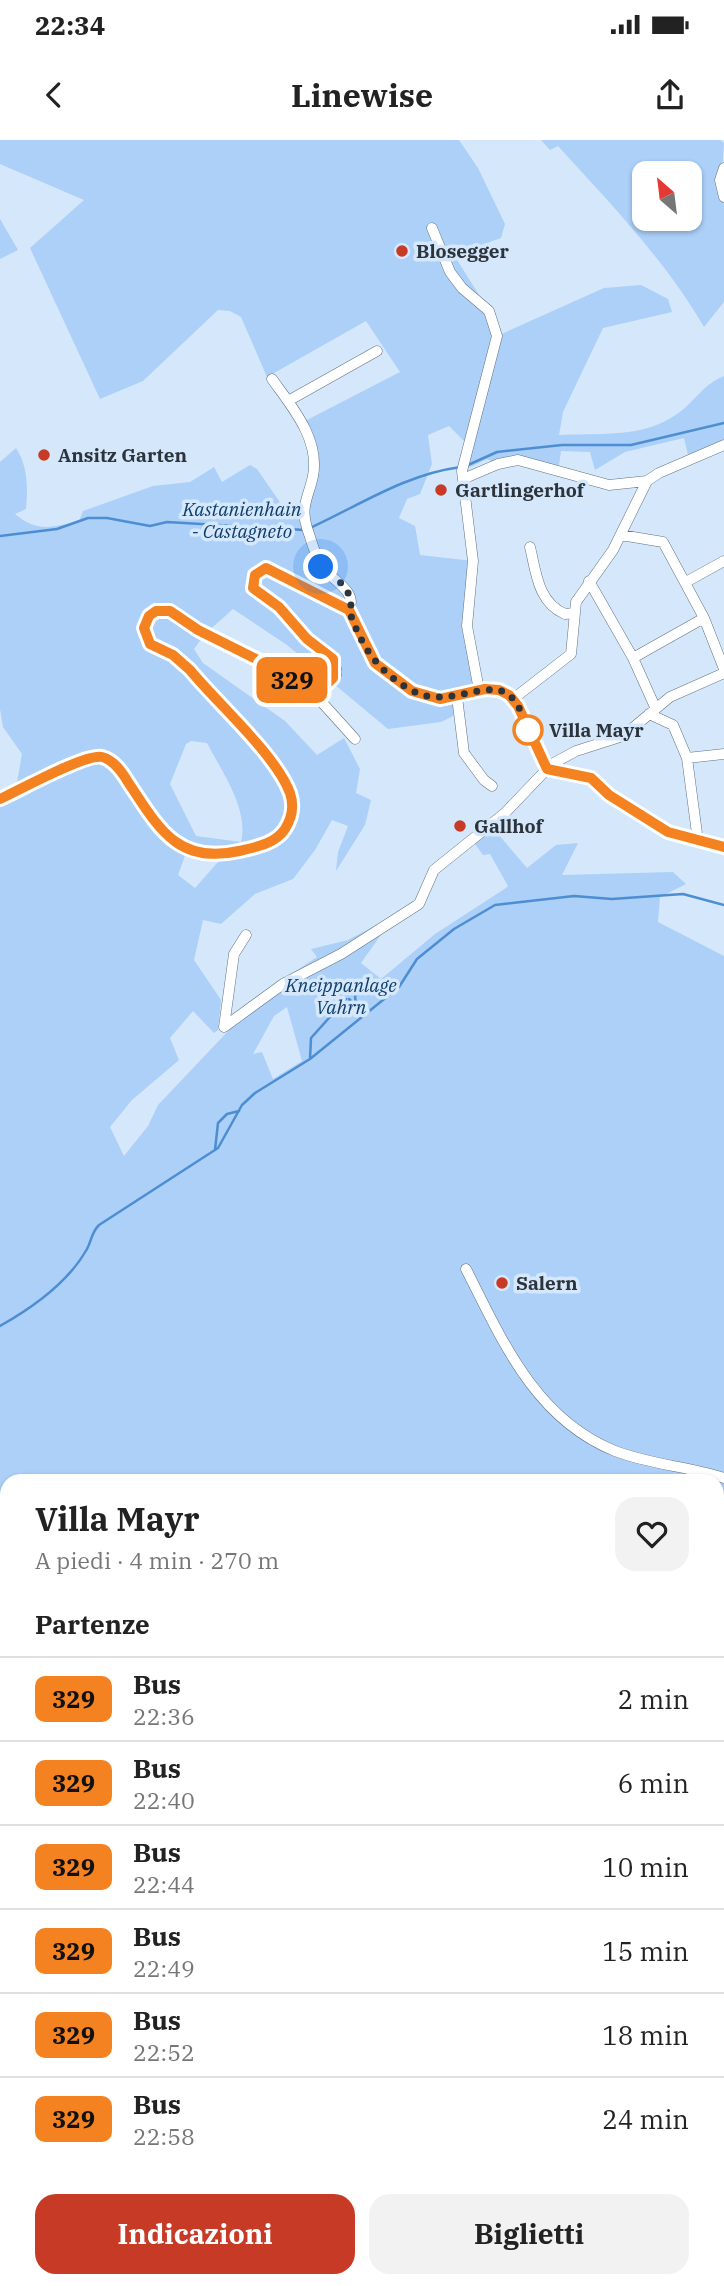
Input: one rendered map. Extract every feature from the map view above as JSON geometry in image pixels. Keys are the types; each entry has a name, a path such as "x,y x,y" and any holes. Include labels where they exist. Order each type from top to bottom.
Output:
{"street":[{"path":"724,168 720,180 724,197"},
{"path":"432,228 450,272 462,288 489,311 497,336 463,470 473,561 467,626 479,690"},
{"path":"288,401 377,351"},
{"path":"272,379 301,421 313,452 312,479 303,509 321,567 338,580 350,600 349,610 364,646 382,671 422,695 440,699 479,690 499,690 513,699 550,769 591,778 609,795 658,828 724,847"},
{"path":"463,470 518,460 609,485 647,481 659,473 724,445"},
{"path":"513,699 571,654 574,613 580,591 621,535 647,481"},
{"path":"246,935 234,954 229,1007 222,1021 224,1027 283,984 341,954 419,904 434,870 505,813 554,764 576,751 623,736 652,710 691,687 723,675 715,642 663,542 621,535"},
{"path":"530,547 542,592 548,603 565,614 574,613"},
{"path":"686,582 724,561"},
{"path":"0,799 81,760 99,757 114,764 157,827 187,849 203,854 226,854 260,846 282,834 289,822 292,801 284,782 181,660 150,644 145,634 145,622 156,611 170,611 198,630 316,690 327,686 333,678 333,659 307,639 279,607 258,594 253,588 255,575 266,568 272,568 289,581 349,610"},
{"path":"589,581 633,658 652,710 673,725 687,758 698,841"},
{"path":"633,658 704,618"},
{"path":"316,690 318,698 355,739"},
{"path":"457,697 464,753 484,780 492,786"},
{"path":"687,758 724,754"},
{"path":"466,1269 506,1347 538,1396 572,1427 616,1451 708,1474"}],"green space":[{"path":"0,140 459,140 478,168 505,224 501,238 454,255 489,311 497,336 604,288 641,285 668,299 672,312 603,328 563,412 559,435 619,433 648,428 674,416 709,385 724,376 724,441 688,455 684,438 625,452 595,470 590,452 561,451 558,473 536,463 498,464 487,459 462,471 467,444 449,426 428,435 432,464 420,494 407,499 399,518 415,526 420,555 473,561 467,626 479,690 458,697 453,716 441,722 388,729 287,645 233,609 205,634 194,649 203,663 285,721 317,755 344,738 360,769 356,793 371,800 365,825 336,871 338,852 348,826 332,820 315,850 293,879 255,894 221,924 203,920 194,960 221,1000 218,1030 214,1033 193,1011 170,1038 179,1060 132,1100 110,1127 124,1156 148,1126 158,1105 268,989 317,957 311,949 348,940 395,915 361,963 381,979 435,934 506,888 508,886 490,854 483,855 475,844 492,827 527,868 556,845 578,843 562,875 673,872 686,884 660,897 658,922 724,956 724,1474 0,1474 0,794 16,788 22,754 3,727 0,709 0,462 16,448 25,470 27,494 26,509 15,514 38,526 79,521 83,511 153,486 190,482 214,467 222,482 250,465 257,469 284,508 305,502 315,480 305,421 400,372 366,321 267,377 241,317 230,311 218,310 143,381 100,399 30,248 84,200 0,164","holes":["191,741 207,743 233,791 241,817 241,842 196,836 170,784 186,744","187,850 225,854 195,888 178,875","287,1007 302,1061 273,1079 262,1052 253,1054 274,1016"]},
{"path":"541,140 720,140 724,143 720,199 724,204 724,302 704,327 672,278 634,231 702,231 702,161 632,161 632,229 558,146 550,150"},
{"path":"0,219 18,250 0,259"}],"waterway":[{"path":"468,465 497,452 562,445 631,445 724,423"},
{"path":"310,528 402,483 461,467"},
{"path":"0,536 57,529 88,518 107,518 150,526 167,522 304,530"},
{"path":"0,1326 37,1303 60,1284 87,1249 99,1225 218,1148 242,1105 255,1093 310,1059 399,987 417,959 454,929 495,905 574,896 612,899 683,894 724,905"},
{"path":"355,995 356,1007 368,1012"},
{"path":"310,1059 311,1038 346,999"},
{"path":"215,1150 218,1123 227,1114 239,1111"}],"bus line":[{"name":"329","path":"0,799 93,756 105,758 114,764 157,827 172,841 187,849 203,854 226,854 260,846 282,834 289,822 292,801 271,762 181,660 150,644 144,628 149,616 156,611 170,611 198,630 260,661 305,688 322,689 333,678 333,659 307,639 279,607 253,588 255,575 260,570 272,568 289,581 340,603 349,610 364,646 375,663 382,671 412,691 440,699 485,689 505,692 518,706 547,769 591,778 609,795 658,828 724,847"}],"place":[{"name":"Blosegger","path":"402,251"},
{"name":"Ansitz Garten","path":"44,455"},
{"name":"Gartlingerhof","path":"441,490"},
{"name":"Villa Mayr","path":"528,730"},
{"name":"Gallhof","path":"460,826"},
{"name":"Salern","path":"502,1283"}],"route":[{"path":"321,567 344,588 350,600 349,610 364,646 382,671 412,691 431,698 457,697 485,689 499,690 509,695 518,706 531,738 528,730"}],"park label":[{"name":"Kastanienhain - Castagneto","path":"242,520"},
{"name":"Kneippanlage Vahrn","path":"341,996"}]}
